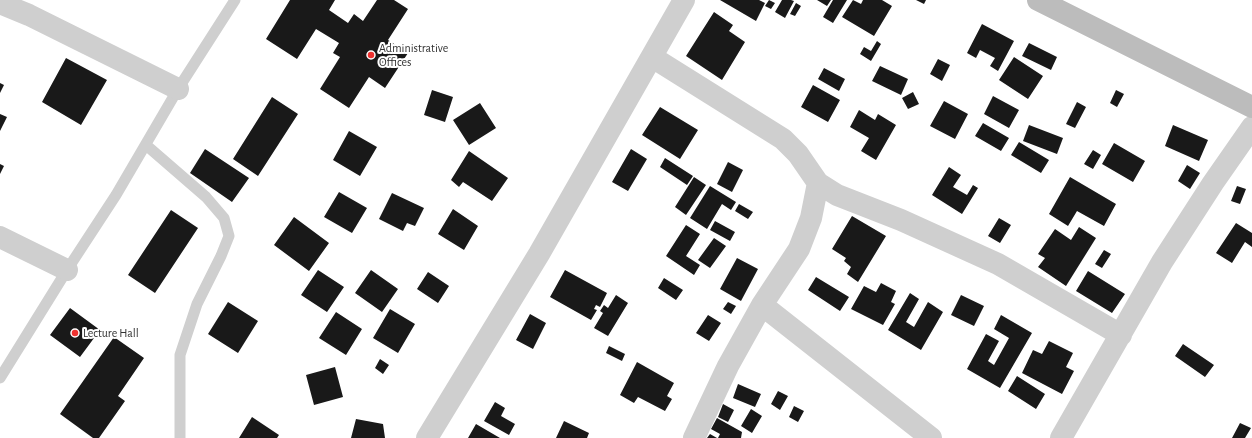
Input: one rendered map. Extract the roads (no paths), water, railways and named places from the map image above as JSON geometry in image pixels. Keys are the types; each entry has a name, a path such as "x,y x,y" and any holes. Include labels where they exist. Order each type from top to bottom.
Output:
{"main road":[{"path":"1038,0 1252,107"}],"street":[{"path":"427,438 538,254 684,0"},
{"path":"0,3 29,15 178,89"},
{"path":"652,57 783,139 798,154 818,183 837,195 901,220 998,264 1121,335"},
{"path":"1061,438 1162,262 1252,126"},
{"path":"694,438 728,366 762,304 799,249 811,218 818,183"},
{"path":"0,237 67,270"},
{"path":"762,304 931,438"}],"lane":[{"path":"0,378 67,270 116,196 178,89 235,0"},
{"path":"146,144 206,197 224,218 229,236 221,256 197,304 180,355 180,438"}],"place":[{"name":"Administrative Offices","path":"371,55"},
{"name":"Lecture Hall","path":"75,333"}]}
